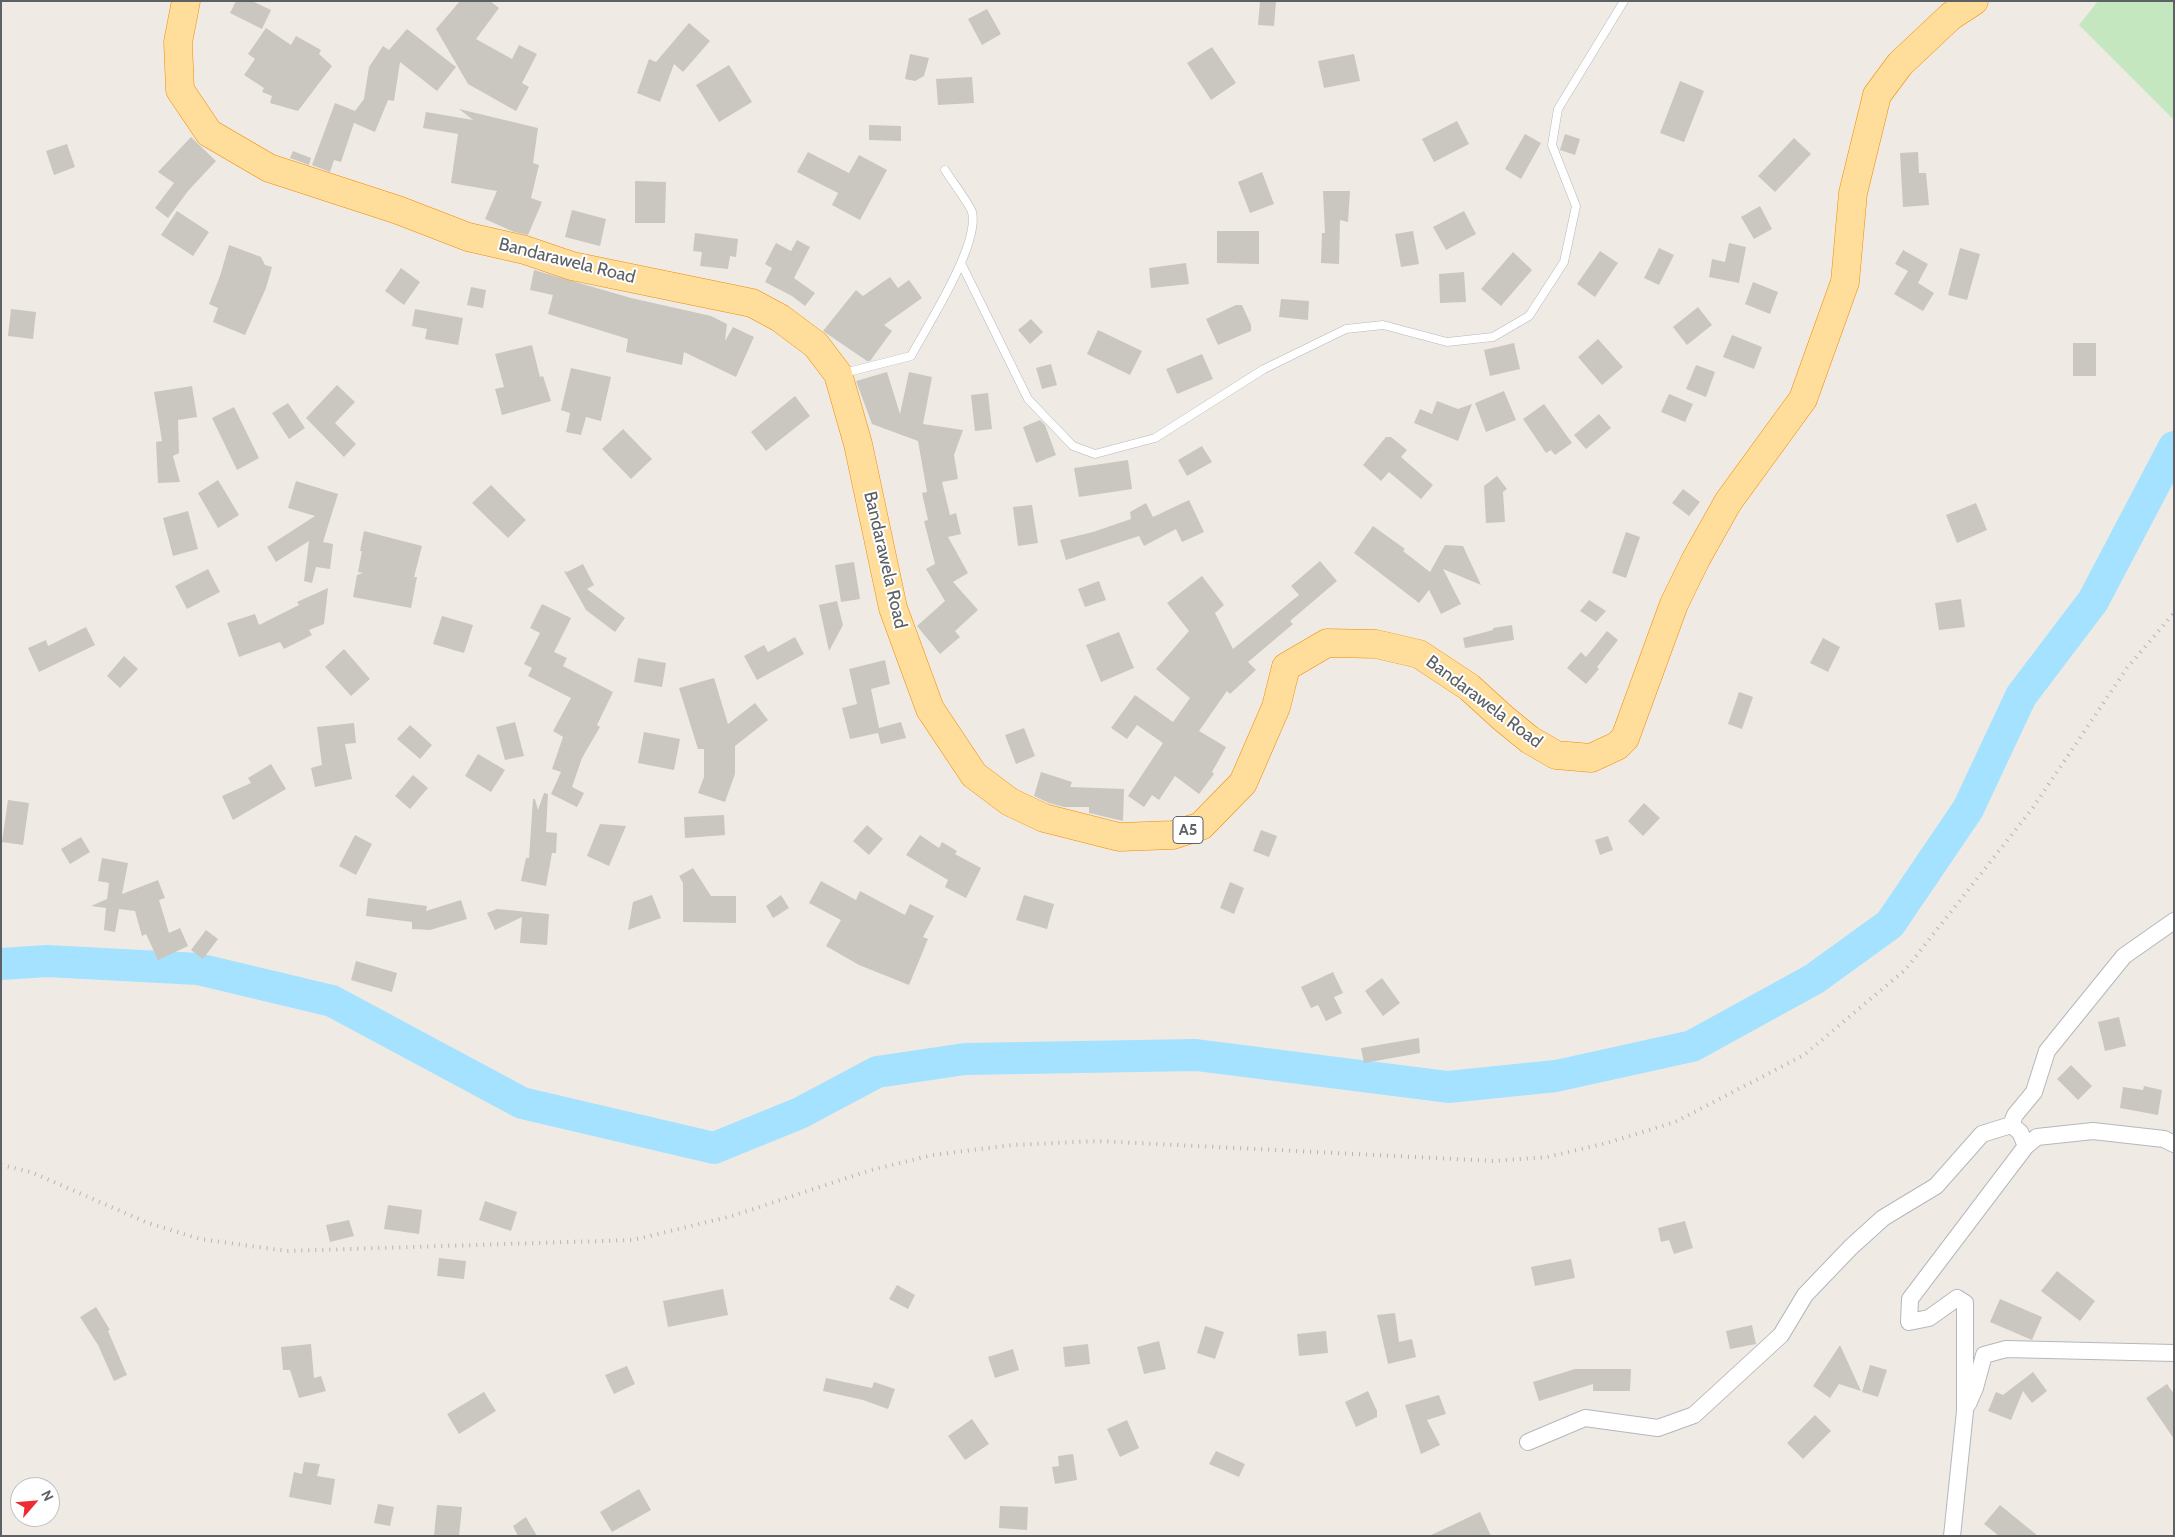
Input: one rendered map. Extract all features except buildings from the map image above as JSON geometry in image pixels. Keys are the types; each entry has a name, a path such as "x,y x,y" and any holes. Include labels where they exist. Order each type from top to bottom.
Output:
{"highway":[{"name":"A5","path":"179,64 178,42 186,1"},
{"name":"A5","path":"179,64 203,1"},
{"name":"Bandarawela Road","path":"179,64 180,90 209,133 269,168 398,210 468,237 525,250 572,266 752,303 780,318 816,345 838,374 858,444 893,608 930,709 974,775 1010,802 1044,818 1118,837 1173,835 1201,826 1243,783 1276,707 1286,667 1327,643 1376,644 1419,654 1469,687 1530,740 1556,754 1591,758 1617,746 1625,738 1674,604 1696,559 1728,502 1803,399 1845,282 1852,193 1877,95 1900,64 1951,16 1974,1"}],"street":[{"path":"2011,1125 2015,1115 2034,1092 2047,1051 2124,956 2174,921"},
{"path":"2011,1125 2020,1132 2026,1146"},
{"path":"1528,1442 1585,1418 1658,1428 1694,1415 1781,1335 1805,1295 1851,1247 1883,1218 1936,1186 1982,1134 2011,1125"},
{"path":"1952,1536 1965,1411 1964,1303 1957,1298 1928,1318 1909,1322 1910,1299 2026,1146 2037,1137 2093,1131 2164,1139 2174,1144"},
{"path":"1965,1411 1975,1388 1984,1355 2006,1349 2174,1354"}],"lane":[{"path":"961,263 1028,399 1073,446 1095,454 1155,438 1264,369 1346,330 1383,325 1447,342 1493,337 1529,316 1564,262 1576,206 1552,145 1558,109 1624,1"},
{"path":"838,374 911,356 961,263 971,237 972,212 945,170"}],"green space":[{"path":"2098,1 2174,1 2174,120 2079,25"}],"waterway":[{"path":"1,964 47,961 198,969 332,1001 522,1103 714,1148 800,1113 877,1072 965,1059 1196,1055 1448,1087 1556,1076 1692,1046 1814,979 1890,924 1968,809 2021,696 2093,601 2174,447"}],"railway":[{"path":"1,1165 31,1172 148,1223 200,1239 287,1251 633,1240 732,1216 871,1170 933,1155 1012,1145 1097,1141 1494,1161 1547,1157 1607,1143 1675,1122 1804,1055 1905,970 2032,809 2127,668 2174,613"}]}
